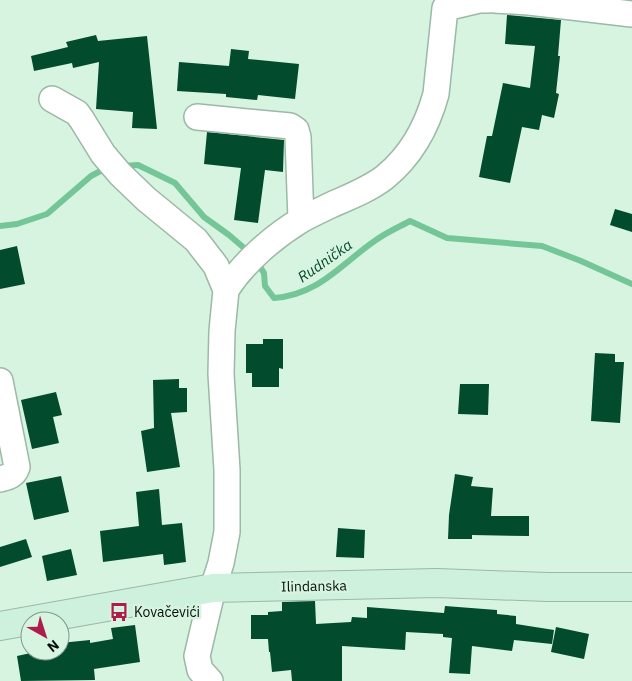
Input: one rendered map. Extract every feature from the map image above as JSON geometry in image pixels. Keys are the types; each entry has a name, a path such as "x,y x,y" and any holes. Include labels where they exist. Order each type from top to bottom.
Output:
{"street":[{"path":"210,681 200,670 197,656 227,532 227,470 221,374 226,290 235,276 254,257 301,220 366,189 384,178 406,158 420,139 436,94 445,4 488,0"},
{"path":"494,0 529,2 632,14"},
{"path":"52,99 77,113 103,154 120,174 146,199 196,240 216,266 226,290"},
{"path":"197,117 290,126 296,130 298,137 301,220"},
{"path":"0,381 17,467 11,476 0,479"},
{"name":"Ilindanska","path":"0,626 213,588 437,583 547,588 632,586"}],"building":[{"path":"507,15 561,20 556,93 559,94 554,118 542,115 539,130 522,127 510,183 479,177 487,136 492,136 503,83 530,88 535,46 505,44"},
{"path":"96,35 98,41 147,36 157,129 132,128 133,112 96,109 99,62 73,68 72,63 34,71 31,56 68,47 66,42"},
{"path":"231,49 249,51 248,59 299,64 295,99 258,95 257,100 226,97 226,94 177,91 179,62 229,66"},
{"path":"207,132 284,140 283,172 265,170 258,223 234,220 241,168 204,164"},
{"path":"615,209 632,214 632,232 610,225"},
{"path":"17,246 25,284 0,289 0,250"},
{"path":"263,339 283,339 283,369 279,368 279,387 252,387 252,373 246,373 246,344 263,344"},
{"path":"595,353 615,354 615,362 624,362 620,423 591,421"},
{"path":"179,379 179,388 187,388 187,412 171,413 180,467 147,472 141,431 154,428 153,380"},
{"path":"460,384 489,384 488,415 458,414"},
{"path":"56,392 62,415 53,417 59,443 32,449 21,400"},
{"path":"455,474 473,477 471,486 493,488 491,516 529,516 529,536 472,535 472,539 448,539 449,515"},
{"path":"61,476 69,512 34,520 26,483"},
{"path":"159,489 162,525 182,523 186,562 164,565 163,554 103,562 100,531 139,526 136,492"},
{"path":"338,528 365,530 364,558 336,557"},
{"path":"26,539 32,557 0,567 0,547"},
{"path":"71,549 77,575 47,581 42,556"},
{"path":"315,601 316,624 351,622 352,617 367,618 367,607 444,613 445,606 497,610 497,614 516,616 516,624 554,630 552,644 514,640 512,651 472,646 470,674 449,673 452,638 443,637 443,634 406,632 405,650 342,646 342,681 292,681 291,670 272,672 268,639 251,639 251,615 268,615 268,612 282,611 282,602"},
{"path":"135,625 140,662 94,669 95,680 21,681 17,656 20,655 20,661 70,661 70,642 90,640 90,643 113,639 111,628"},
{"path":"556,627 589,634 584,659 551,652"}],"waterway":[{"name":"Rudnička","path":"122,166 138,165 175,183 204,217 250,253"},
{"name":"Rudnička","path":"0,226 17,224 47,214 91,176 108,167"},
{"name":"Rudnička","path":"256,261 264,273 265,286 274,298 290,296 317,284 380,237 410,221 447,238 542,246 632,284"}],"place":[{"name":"Kovačevići","path":"119,612"}]}
